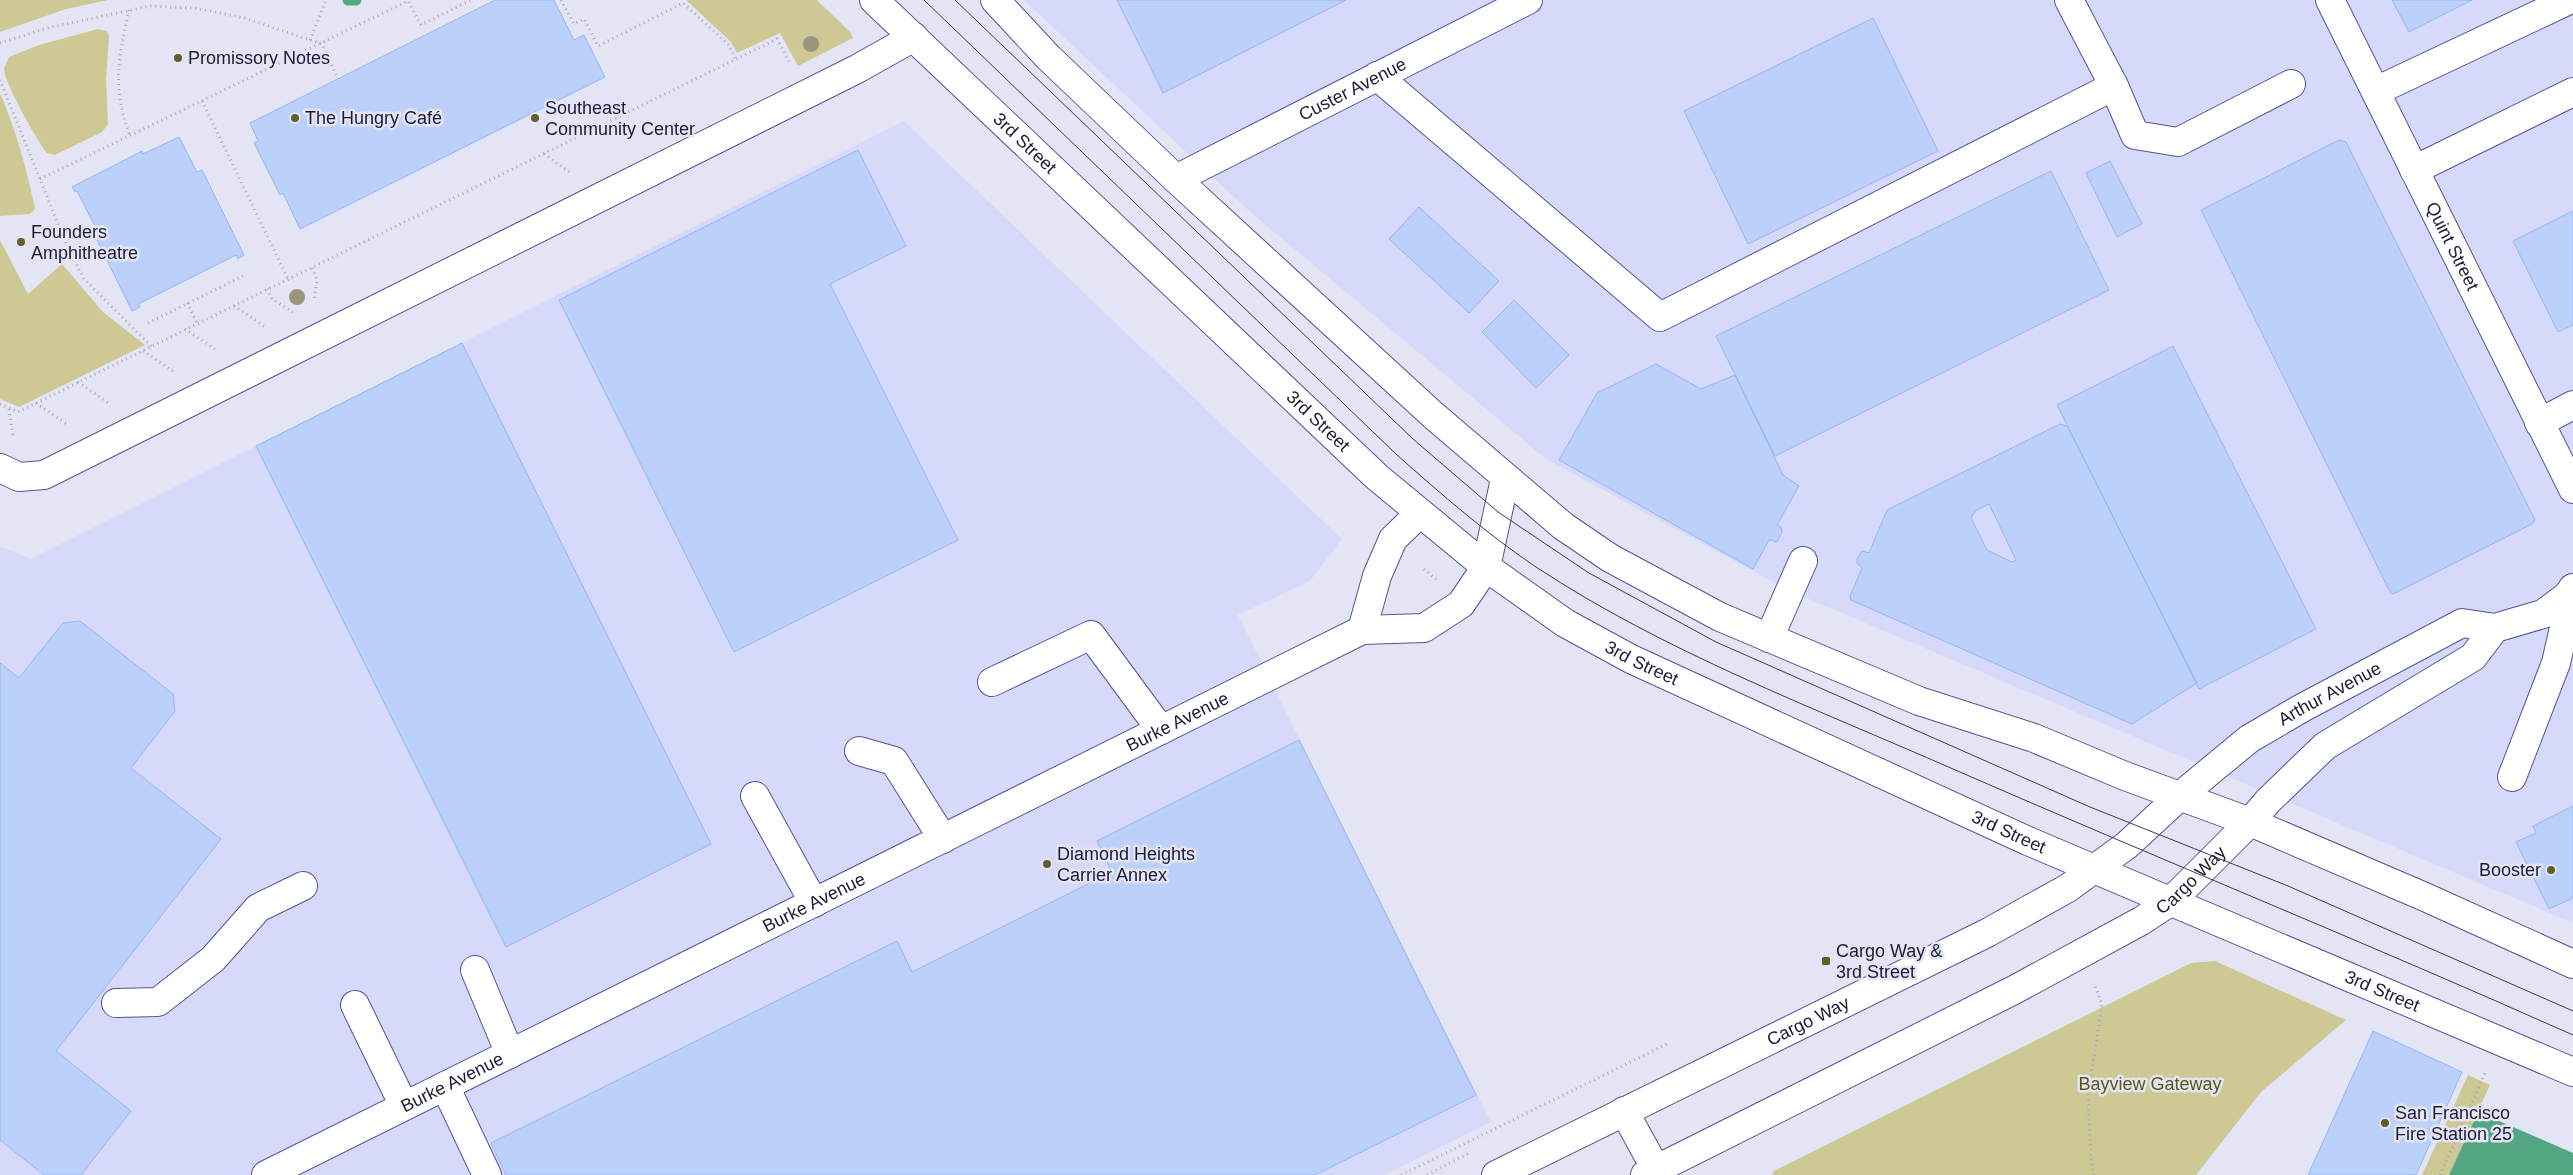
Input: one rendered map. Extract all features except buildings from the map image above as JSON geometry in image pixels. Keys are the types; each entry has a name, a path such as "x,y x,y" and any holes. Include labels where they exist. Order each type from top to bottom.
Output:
{"main road":[{"name":"3rd Street","path":"874,0 1377,477 1486,567 1566,623 1631,659 2012,834 2573,1072"},
{"path":"995,0 1048,57 1176,179 1506,478 1562,526 1610,558 1666,590 1768,638 1919,701 2034,738 2250,822 2425,897 2573,964"},
{"path":"1021,0 1048,57"},
{"name":"Custer Avenue","path":"1176,179 1528,0"},
{"path":"2069,0 2114,86 2135,135 2178,142 2291,84"},
{"path":"2376,91 2570,0"},
{"name":"Quint Street","path":"2332,1 2573,489"},
{"path":"0,468 19,477 44,475 857,69 914,38"},
{"path":"1378,76 1660,317 2114,86"},
{"path":"2414,170 2573,92"},
{"path":"2539,423 2573,405"},
{"name":"Burke Avenue","path":"266,1175 1362,630 1424,628 1461,604 1486,567 1506,478"},
{"path":"1362,630 1377,576 1393,539 1420,513"},
{"path":"1768,638 1803,561"},
{"path":"2512,777 2556,664 2573,588"},
{"name":"Arthur Avenue","path":"2180,796 2249,740 2328,694 2462,623 2495,628 2543,614 2567,596 2573,588"},
{"path":"2250,822 2268,801 2325,746 2473,657 2495,628"},
{"path":"992,682 1091,635 1161,730"},
{"path":"859,751 894,761 943,839"},
{"path":"755,796 814,903"},
{"name":"Cargo Way","path":"1496,1175 1987,933 2068,888 2096,870 2180,796"},
{"name":"Cargo Way","path":"1653,1173 2082,955 2170,902 2250,822"},
{"path":"116,1003 158,1002 213,959 258,908 303,886"},
{"path":"475,970 510,1054"},
{"path":"355,1006 404,1106"},
{"path":"445,1086 487,1175"},
{"path":"1624,1111 1653,1173"}],"path":[{"path":"148,0 150,6"},
{"path":"178,7 179,0"},
{"path":"321,0 322,6"},
{"path":"310,40 326,0"},
{"path":"40,179 408,1 421,25 471,0"},
{"path":"561,0 574,24 584,19 598,46 683,3 729,45 736,60"},
{"path":"0,43 47,28 129,10 150,6 178,7 245,18 322,44 338,79"},
{"path":"129,10 117,67 121,111 130,136"},
{"path":"0,404 18,412 777,39 794,72"},
{"path":"0,80 67,246 84,279 151,346"},
{"path":"202,101 288,279"},
{"path":"312,268 317,279 313,309"},
{"path":"148,323 243,276"},
{"path":"267,289 272,299 300,316"},
{"path":"187,304 197,323"},
{"path":"1424,569 1441,584"},
{"path":"2082,955 2102,1004 2088,1095 2091,1158 2094,1175"},
{"path":"2440,1175 2499,1041"},
{"path":"1401,1175 1669,1043"}],"shaded area":[{"path":"1024,0 2573,0 2573,923 1790,591 1546,459 1250,212"},
{"path":"904,121 1342,539 1310,581 1238,615 1491,1122 1384,1175 0,1175 0,546 31,559"},
{"path":"2478,1112 2573,1153 2573,1175 2449,1175"}],"green space":[{"path":"0,0 108,0 66,9 0,32"},
{"path":"686,0 817,0 851,33 853,38 798,66 780,33 737,53 731,42"},
{"path":"98,29 107,31 109,36 106,79 108,124 102,132 55,155 47,153 15,98 5,75 4,67 9,57 39,45"},
{"path":"0,93 16,136 28,180 35,209 30,214 0,216"},
{"path":"0,240 28,294 62,264 103,312 145,345 19,407 0,399"},
{"name":"Bayview Gateway","path":"2215,961 2346,1020 2261,1092 2196,1175 1772,1175 1774,1171 2191,963"},
{"path":"2468,1075 2490,1085 2449,1175 2422,1175"}],"waterway":[{"path":"348,0 356,0"}],"tram line":[{"path":"924,0 1397,455 1482,527 1536,567 1585,598 1687,652 1740,677 2573,1035"},
{"path":"955,0 1413,439 1498,512 1589,573 1716,642 2090,807 2288,886 2573,1011"}],"place":[{"name":"Promissory Notes","path":"178,58"},
{"name":"The Hungry Café","path":"295,118"},
{"name":"Southeast Community Center","path":"535,118"},
{"name":"Founders Amphitheatre","path":"21,242"},
{"name":"Diamond Heights Carrier Annex","path":"1047,864"},
{"name":"Booster","path":"2551,870"},
{"name":"Cargo Way & 3rd Street","path":"1826,961"},
{"name":"San Francisco Fire Station 25","path":"2385,1123"}]}
